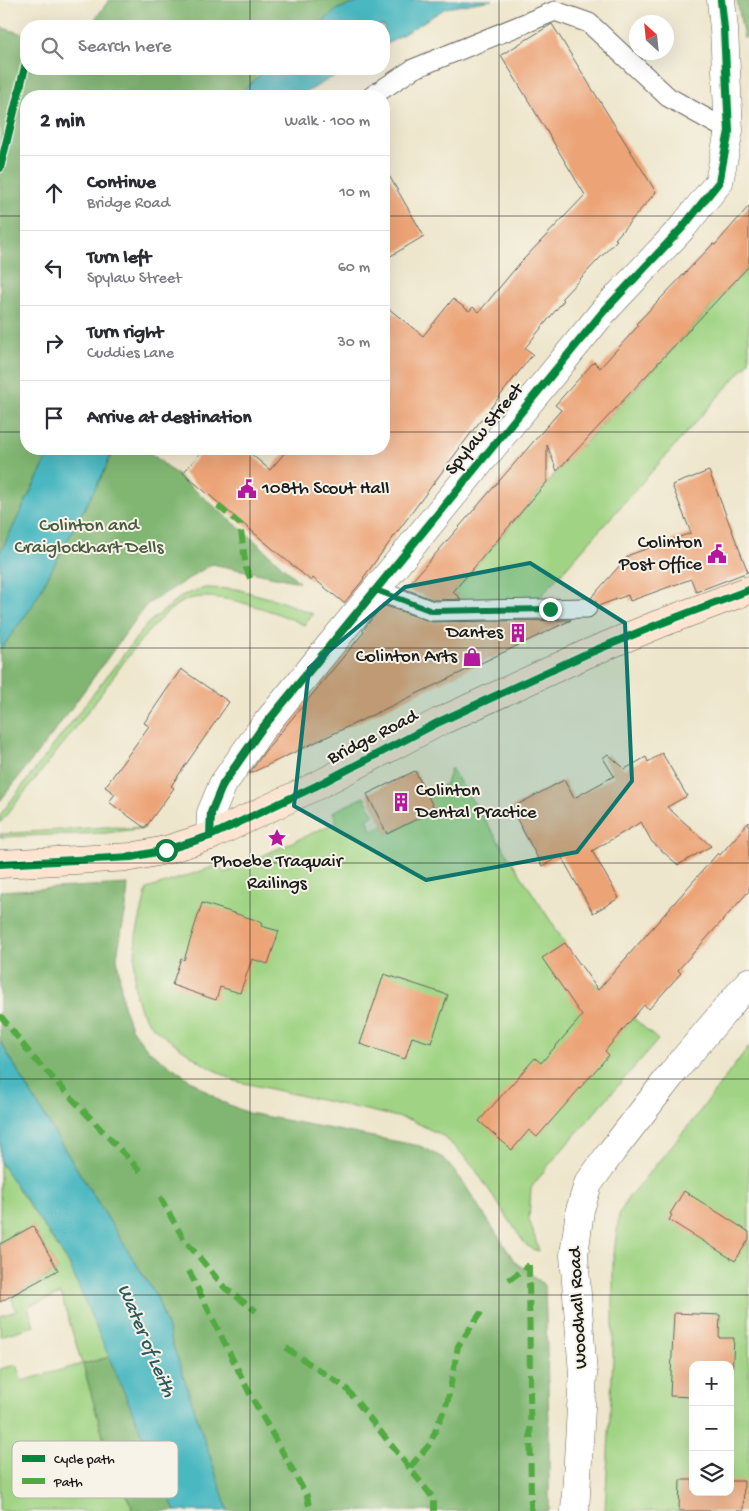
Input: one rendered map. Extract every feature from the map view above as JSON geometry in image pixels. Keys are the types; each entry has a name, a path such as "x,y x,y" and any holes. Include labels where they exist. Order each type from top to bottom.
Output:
{"main road":[{"name":"Bridge Road","path":"0,864 131,856 166,850 210,836 316,786 439,722 659,624 749,590"}],"street":[{"name":"Spylaw Street","path":"210,836 211,812 223,784 260,731 597,319 682,228 719,182 729,131 721,0"},
{"name":"Woodhall Road","path":"575,1511 583,1374 574,1255 580,1210 588,1184 675,1070 749,982"}],"lane":[{"path":"381,90 413,69 555,11 589,23 668,97 729,131"},
{"path":"376,590 432,611 587,608"}],"highlighted area":[{"path":"530,563 625,623 632,781 577,852 426,880 294,806 309,668 405,587"}],"green space":[{"path":"109,0 366,0 338,9 324,20 94,20"},
{"path":"737,0 749,0 749,34 744,39"},
{"path":"0,27 20,33 20,75 260,75 244,90 20,90 20,455 49,455 0,553"},
{"path":"749,266 749,362 534,604 451,607 459,597 453,592 577,448 583,445"},
{"name":"Colinton and Craiglockhart Dells","path":"111,455 153,455 253,539 299,582 212,564 146,605 54,732 0,801 0,650 31,608 104,472"},
{"path":"205,588 236,589 277,600 313,614 304,625 266,610 219,598 194,598 175,606 141,640 68,738 0,823 0,815 147,624 183,595"},
{"path":"451,768 565,943 543,958 590,979 658,1040 547,1167 531,1188 529,1219 539,1251 525,1244 473,1166 443,1136 411,1120 235,1081 205,1065 161,1034 148,1022 140,1010 136,997 134,983 136,936 147,889 219,865 224,873 337,822 333,812 364,797 374,815 367,819 372,830 383,826 387,834 434,810 426,793 446,784"},
{"path":"106,827 145,828 106,833 0,837 0,834"},
{"path":"128,884 126,908 117,956 123,1005 131,1028 148,1050 220,1101 248,1113 420,1146 443,1158 461,1179 515,1262 545,1285 549,1424 549,1511 228,1511 157,1297 60,1142 0,1041 0,891"},
{"path":"749,1046 749,1511 605,1511 613,1357 613,1262 619,1215 628,1198 694,1119"},
{"path":"0,1162 68,1262 110,1357 83,1364 104,1441 12,1441 12,1498 127,1498 132,1506 131,1511 0,1511 0,1369 16,1365 22,1381 82,1364 61,1294 28,1306 34,1326 0,1336 0,1316 16,1311 11,1297 58,1270 33,1226 0,1244"},
{"path":"110,1357 146,1441 104,1441 83,1364"},
{"path":"127,1498 170,1498 175,1511 131,1511 132,1506"}],"water":[{"path":"366,0 492,0 446,8 390,42 390,20 324,20 338,9"},
{"path":"260,75 337,75 310,90 244,90"},
{"path":"49,455 111,455 104,472 31,608 0,650 0,553"},
{"name":"Water of Leith","path":"0,1041 60,1142 157,1297 228,1511 175,1511 169,1498 178,1498 178,1441 145,1441 68,1262 0,1162"}],"building":[{"path":"552,24 656,192 615,239 617,240 562,298 564,300 525,348 533,354 474,429 364,579 344,603 313,578 311,581 183,473 199,455 252,455 270,470 283,455 390,455 390,310 423,336 453,299 469,311 473,307 479,312 520,263 585,195 501,55"},
{"path":"390,177 424,236 390,256"},
{"path":"749,206 749,266 557,471 547,445 547,482 453,592 461,599 434,600 405,589 561,410 555,405 594,362 600,368 638,326 636,324 713,244 715,245"},
{"path":"709,471 748,572 696,592 691,579 630,601 628,595 598,606 591,598 629,555 691,533 672,485"},
{"path":"383,605 432,622 571,620 249,774 265,751 364,632 363,630"},
{"path":"181,669 229,702 171,786 174,788 145,828 109,802 115,794 105,787 149,726 144,723"},
{"path":"662,753 687,796 667,807 711,846 678,865 652,842 641,822 592,851 619,898 593,913 561,856 542,866 511,808 564,780 574,798 614,776 603,758 608,754 625,769 646,757 648,762"},
{"name":"Colinton Dental Practice","path":"415,771 435,810 387,834 367,794"},
{"path":"749,822 749,891 678,970 681,973 649,1009 644,1005 605,1051 609,1055 537,1137 529,1130 512,1150 479,1121 535,1058 541,1063 582,1016 542,958 565,943 598,990 718,853 720,855"},
{"path":"202,903 262,922 261,926 279,931 268,964 252,959 240,993 220,987 216,1000 172,985 181,958 184,960"},
{"path":"384,974 448,995 431,1043 412,1037 405,1059 360,1044"},
{"path":"684,1191 749,1232 749,1239 735,1261 669,1220 672,1215 670,1214"},
{"path":"33,1226 58,1270 0,1302 0,1244"},
{"path":"674,1313 720,1315 719,1338 734,1338 733,1361 689,1361 689,1397 670,1396"},
{"path":"680,1480 689,1480 689,1496 734,1496 734,1481 744,1481 743,1511 679,1511"}],"marked path":[{"path":"218,506 240,524 246,568 252,583"},
{"path":"0,1015 32,1056 142,1173"},
{"path":"160,1197 183,1238 225,1288 256,1311"},
{"path":"529,1265 531,1511"},
{"path":"509,1280 529,1265"},
{"path":"189,1271 251,1396 307,1496 310,1511"},
{"path":"410,1467 430,1444 448,1400 458,1346 484,1308"},
{"path":"286,1348 346,1388 434,1499 434,1511"}],"cycle path":[{"path":"210,836 211,813 223,784 260,731 603,312 682,228 719,182 729,131 721,0"},
{"path":"0,168 23,75"},
{"path":"0,864 131,857 166,850 210,836 316,786 439,722 584,655 749,590"}],"place":[{"name":"108th Scout Hall","path":"247,489"},
{"name":"Colinton Post Office","path":"717,554"},
{"name":"Dantes","path":"518,633"},
{"name":"Colinton Arts","path":"472,657"},
{"name":"Colinton Dental Practice","path":"401,802"},
{"name":"Phoebe Traquair Railings","path":"277,838"}],"route":[{"path":"166,850 210,836 211,812 223,784 260,731 376,590 432,611 550,609"}]}
